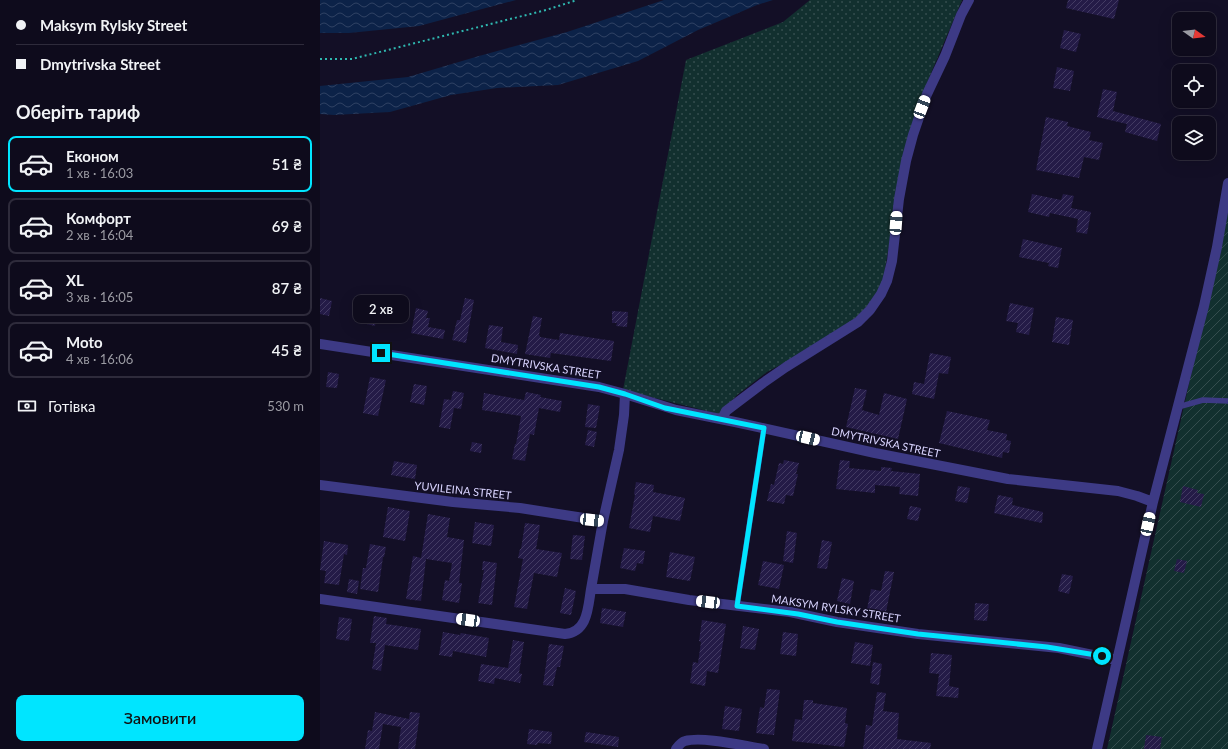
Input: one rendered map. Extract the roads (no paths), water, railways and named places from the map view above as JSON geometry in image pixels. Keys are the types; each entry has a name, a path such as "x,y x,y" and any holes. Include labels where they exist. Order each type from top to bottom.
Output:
{"street":[{"path":"722,419 726,411 763,383 858,322 870,310 881,294 887,281 892,261 899,199 906,161 913,135 927,94 969,0"},
{"path":"1097,749 1153,502 1212,271 1228,183"},
{"name":"DMYTRIVSKA STREET","path":"320,344 576,382 625,394 665,408 889,456 996,477 1096,488 1126,493 1153,502"},
{"path":"320,599 565,634 574,632 583,624 586,615 603,521 619,450 625,394"},
{"name":"YUVILEINA STREET","path":"320,485 453,502 526,509 603,521"},
{"name":"MAKSYM RYLSKY STREET","path":"591,589 625,589 689,600 794,613 837,622 918,634 1059,648 1117,660"},
{"path":"676,749 684,741 697,740 764,749"}],"lane":[{"path":"1177,407 1203,400 1228,401"},
{"path":"737,606 764,428"}],"water":[{"path":"320,0 516,0 419,26 349,33 320,33"},
{"path":"664,0 773,0 757,5 698,30 638,61 558,85 497,88 451,95 390,112 334,115 320,114 320,86 408,77 567,32"}]}
